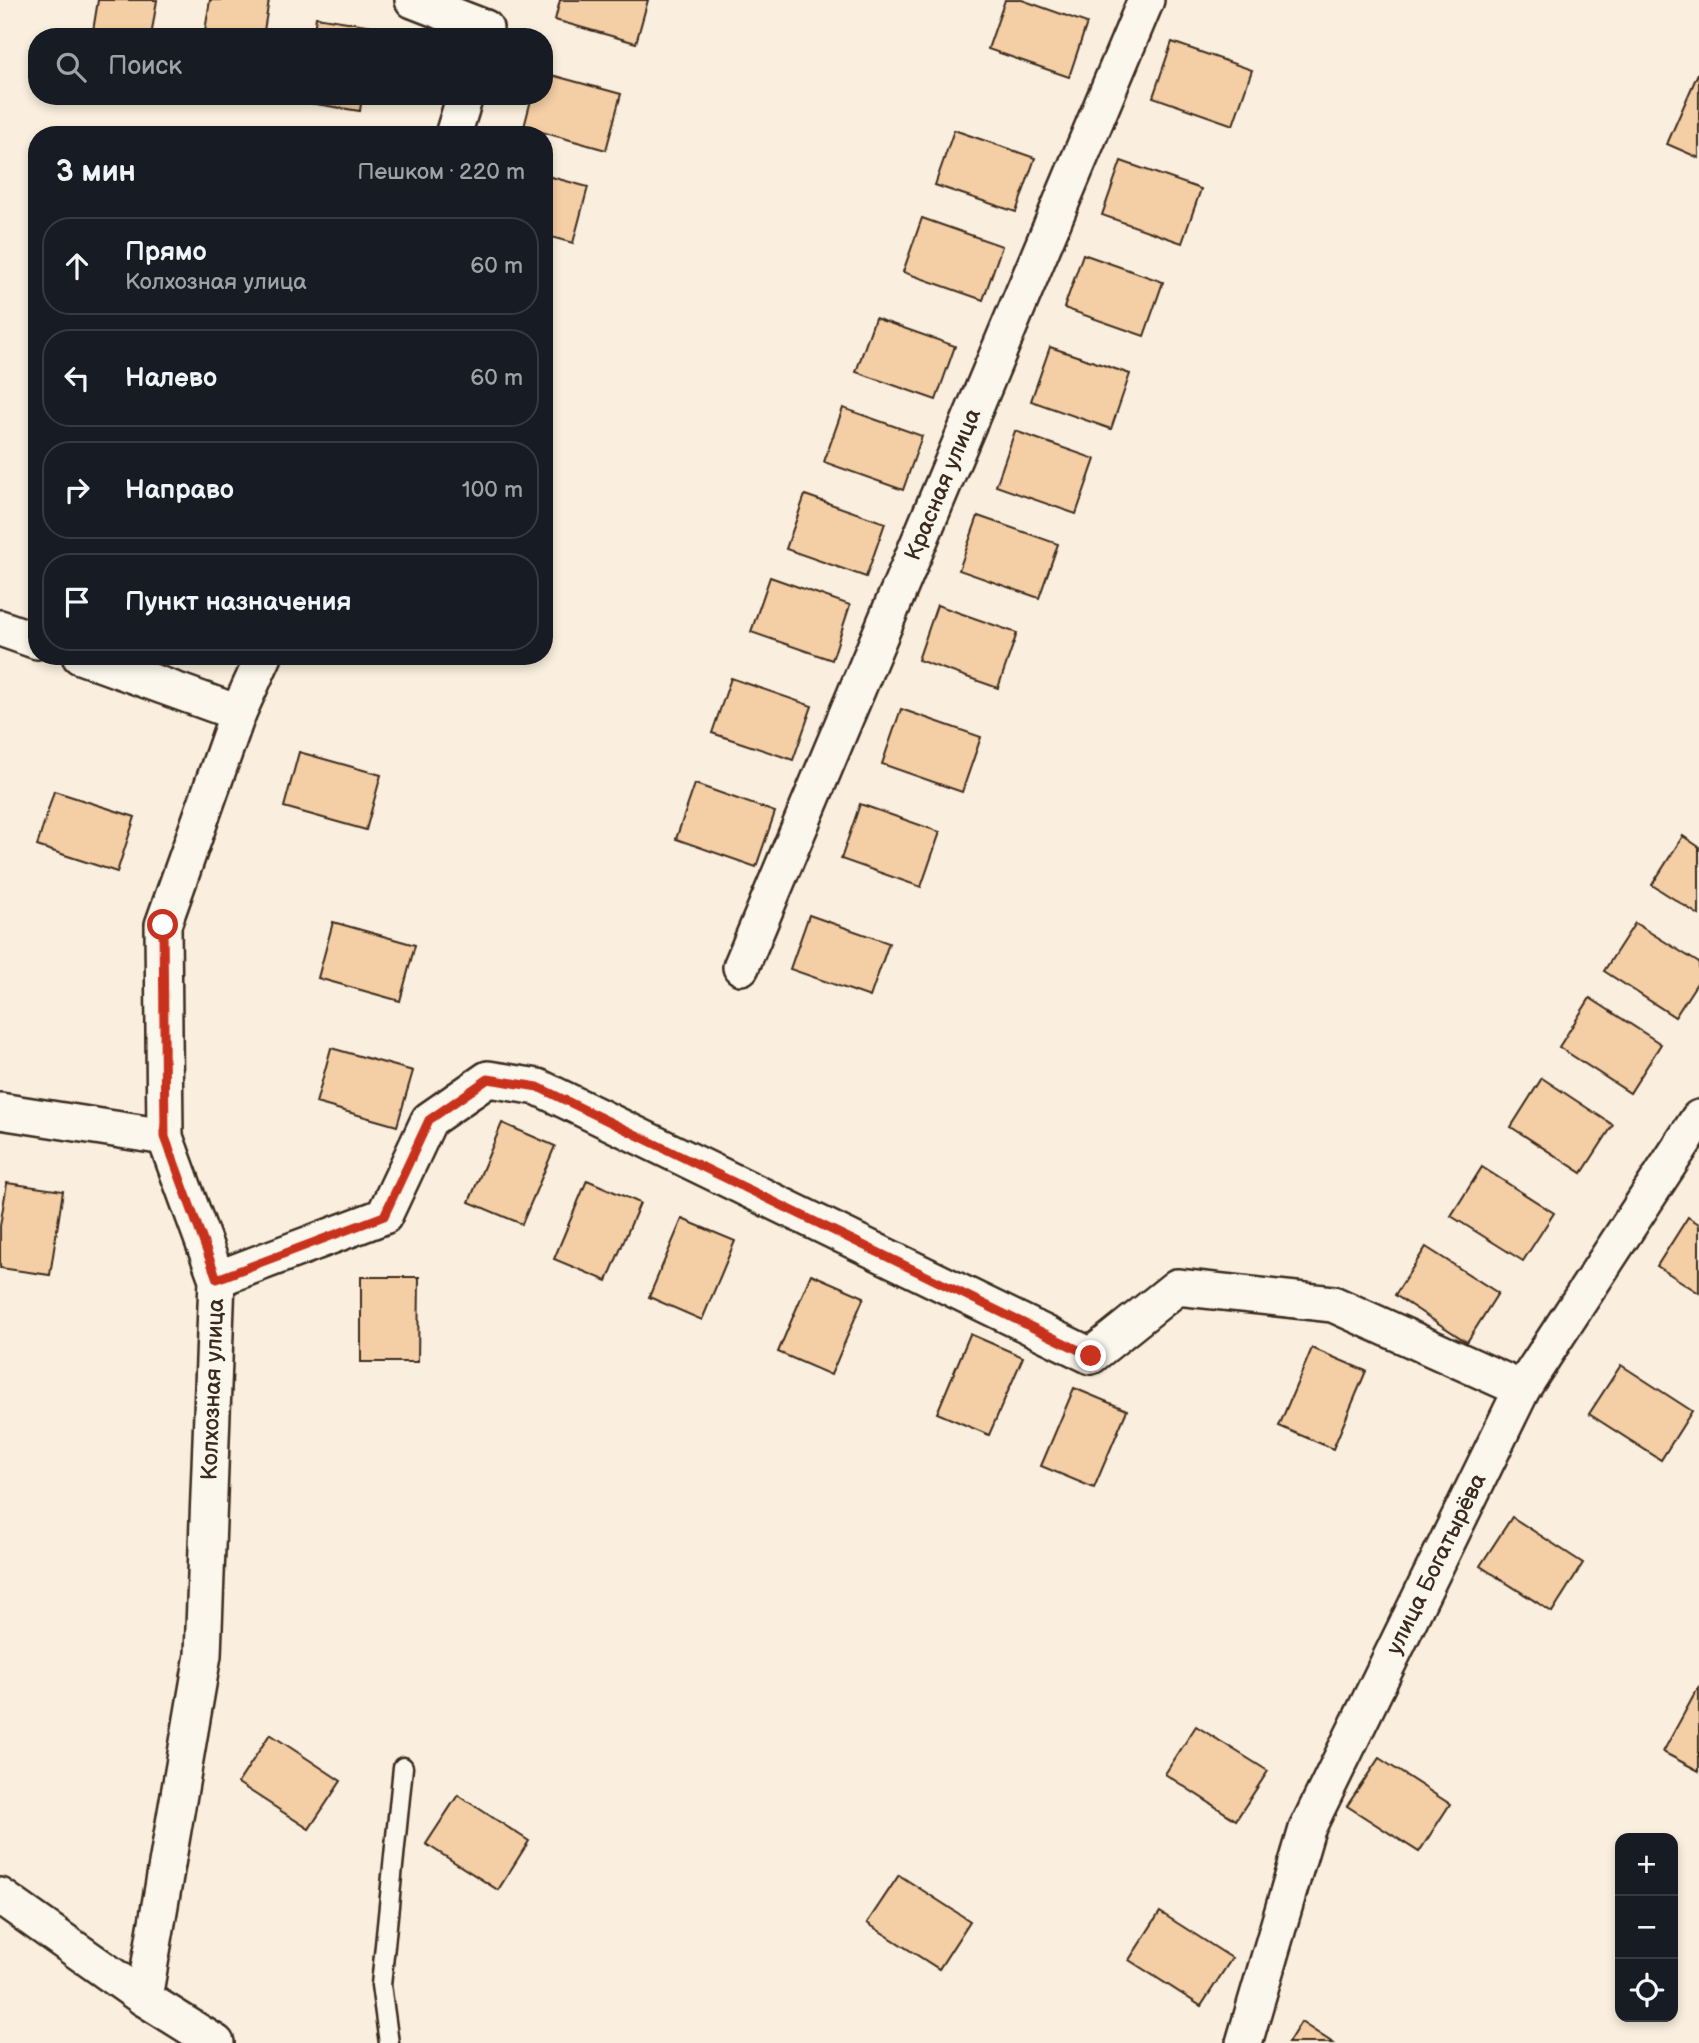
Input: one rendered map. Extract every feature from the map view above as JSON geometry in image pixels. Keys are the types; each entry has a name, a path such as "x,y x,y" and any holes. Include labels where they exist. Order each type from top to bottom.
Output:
{"street":[{"path":"413,0 487,22"},
{"name":"Красная улица","path":"741,967 1146,0"},
{"path":"456,126 462,105"},
{"path":"0,628 28,638"},
{"path":"105,665 238,712"},
{"name":"Колхозная улица","path":"144,1998 204,1655 217,1279 165,1137 163,925 238,712 260,665"},
{"path":"217,1279 384,1216 429,1120 488,1079 538,1087 1091,1356 1177,1287 1333,1304 1522,1389"},
{"path":"0,1111 165,1137"},
{"name":"улица Богатырёва","path":"1244,2043 1307,1829 1522,1389 1699,1118"},
{"path":"0,1896 144,1998 216,2043"}],"lane":[{"path":"389,2043 381,1985 403,1767"}],"building":[{"path":"98,0 157,0 152,28 93,28"},
{"path":"210,0 269,0 264,28 205,28"},
{"path":"560,0 648,0 636,43 555,20"},
{"path":"1005,0 1022,0 1087,23 1069,77 988,49"},
{"path":"316,17 373,26 373,28 314,28"},
{"path":"1172,42 1252,70 1233,125 1153,97"},
{"path":"1699,71 1699,158 1667,144"},
{"path":"553,75 621,94 606,150 553,135 553,126 524,126 530,105 553,105"},
{"path":"322,105 361,105 360,111"},
{"path":"954,130 1035,158 1016,212 935,185"},
{"path":"1121,161 1201,189 1182,243 1102,215"},
{"path":"553,177 588,187 573,243 553,237"},
{"path":"922,218 1002,246 983,300 903,272"},
{"path":"1083,254 1163,282 1144,336 1064,308"},
{"path":"875,318 955,346 936,400 856,372"},
{"path":"1050,347 1130,374 1111,429 1031,401"},
{"path":"843,408 922,436 903,490 824,462"},
{"path":"1015,431 1095,459 1076,514 996,486"},
{"path":"805,495 885,523 866,577 786,549"},
{"path":"978,516 1058,544 1039,598 959,570"},
{"path":"770,577 850,605 832,660 751,632"},
{"path":"937,605 1017,633 998,688 918,660"},
{"path":"731,678 812,706 793,760 712,733"},
{"path":"901,709 981,737 962,792 882,764"},
{"path":"299,752 381,775 366,830 284,807"},
{"path":"695,784 775,812 756,867 676,839"},
{"path":"54,791 135,817 117,872 37,846"},
{"path":"860,804 940,832 921,887 841,859"},
{"path":"1683,836 1699,847 1699,915 1652,885"},
{"path":"809,915 889,943 870,997 790,969"},
{"path":"333,922 415,945 400,1001 318,978"},
{"path":"1635,923 1699,963 1699,980 1675,1017 1604,971"},
{"path":"1590,998 1661,1044 1630,1093 1559,1047"},
{"path":"331,1048 413,1071 397,1126 316,1103"},
{"path":"1542,1078 1613,1125 1582,1173 1511,1127"},
{"path":"502,1123 555,1146 522,1224 469,1202"},
{"path":"1482,1167 1554,1213 1523,1261 1451,1216"},
{"path":"587,1180 640,1203 607,1281 554,1259"},
{"path":"7,1183 63,1191 50,1275 0,1268 0,1226"},
{"path":"1688,1217 1699,1224 1699,1293 1657,1266"},
{"path":"682,1219 735,1241 702,1320 649,1297"},
{"path":"1426,1247 1498,1293 1467,1342 1395,1295"},
{"path":"811,1274 864,1297 831,1375 778,1352"},
{"path":"361,1277 419,1277 418,1362 361,1362"},
{"path":"970,1334 1023,1357 989,1435 937,1413"},
{"path":"1312,1348 1366,1371 1333,1449 1279,1426"},
{"path":"1621,1365 1692,1411 1661,1460 1589,1414"},
{"path":"1074,1388 1127,1410 1094,1488 1041,1466"},
{"path":"1512,1517 1583,1563 1552,1612 1480,1566"},
{"path":"1699,1686 1699,1771 1663,1752"},
{"path":"1196,1726 1268,1771 1236,1820 1165,1774"},
{"path":"270,1734 341,1781 309,1829 238,1783"},
{"path":"1379,1758 1450,1804 1419,1852 1347,1806"},
{"path":"458,1795 529,1841 498,1890 426,1844"},
{"path":"899,1875 970,1921 939,1969 867,1923"},
{"path":"1160,1912 1232,1958 1201,2006 1129,1960"},
{"path":"1301,2022 1333,2043 1288,2043"}],"route":[{"path":"163,925 165,1137 217,1279 384,1216 429,1120 488,1079 538,1087 1091,1356"}]}
